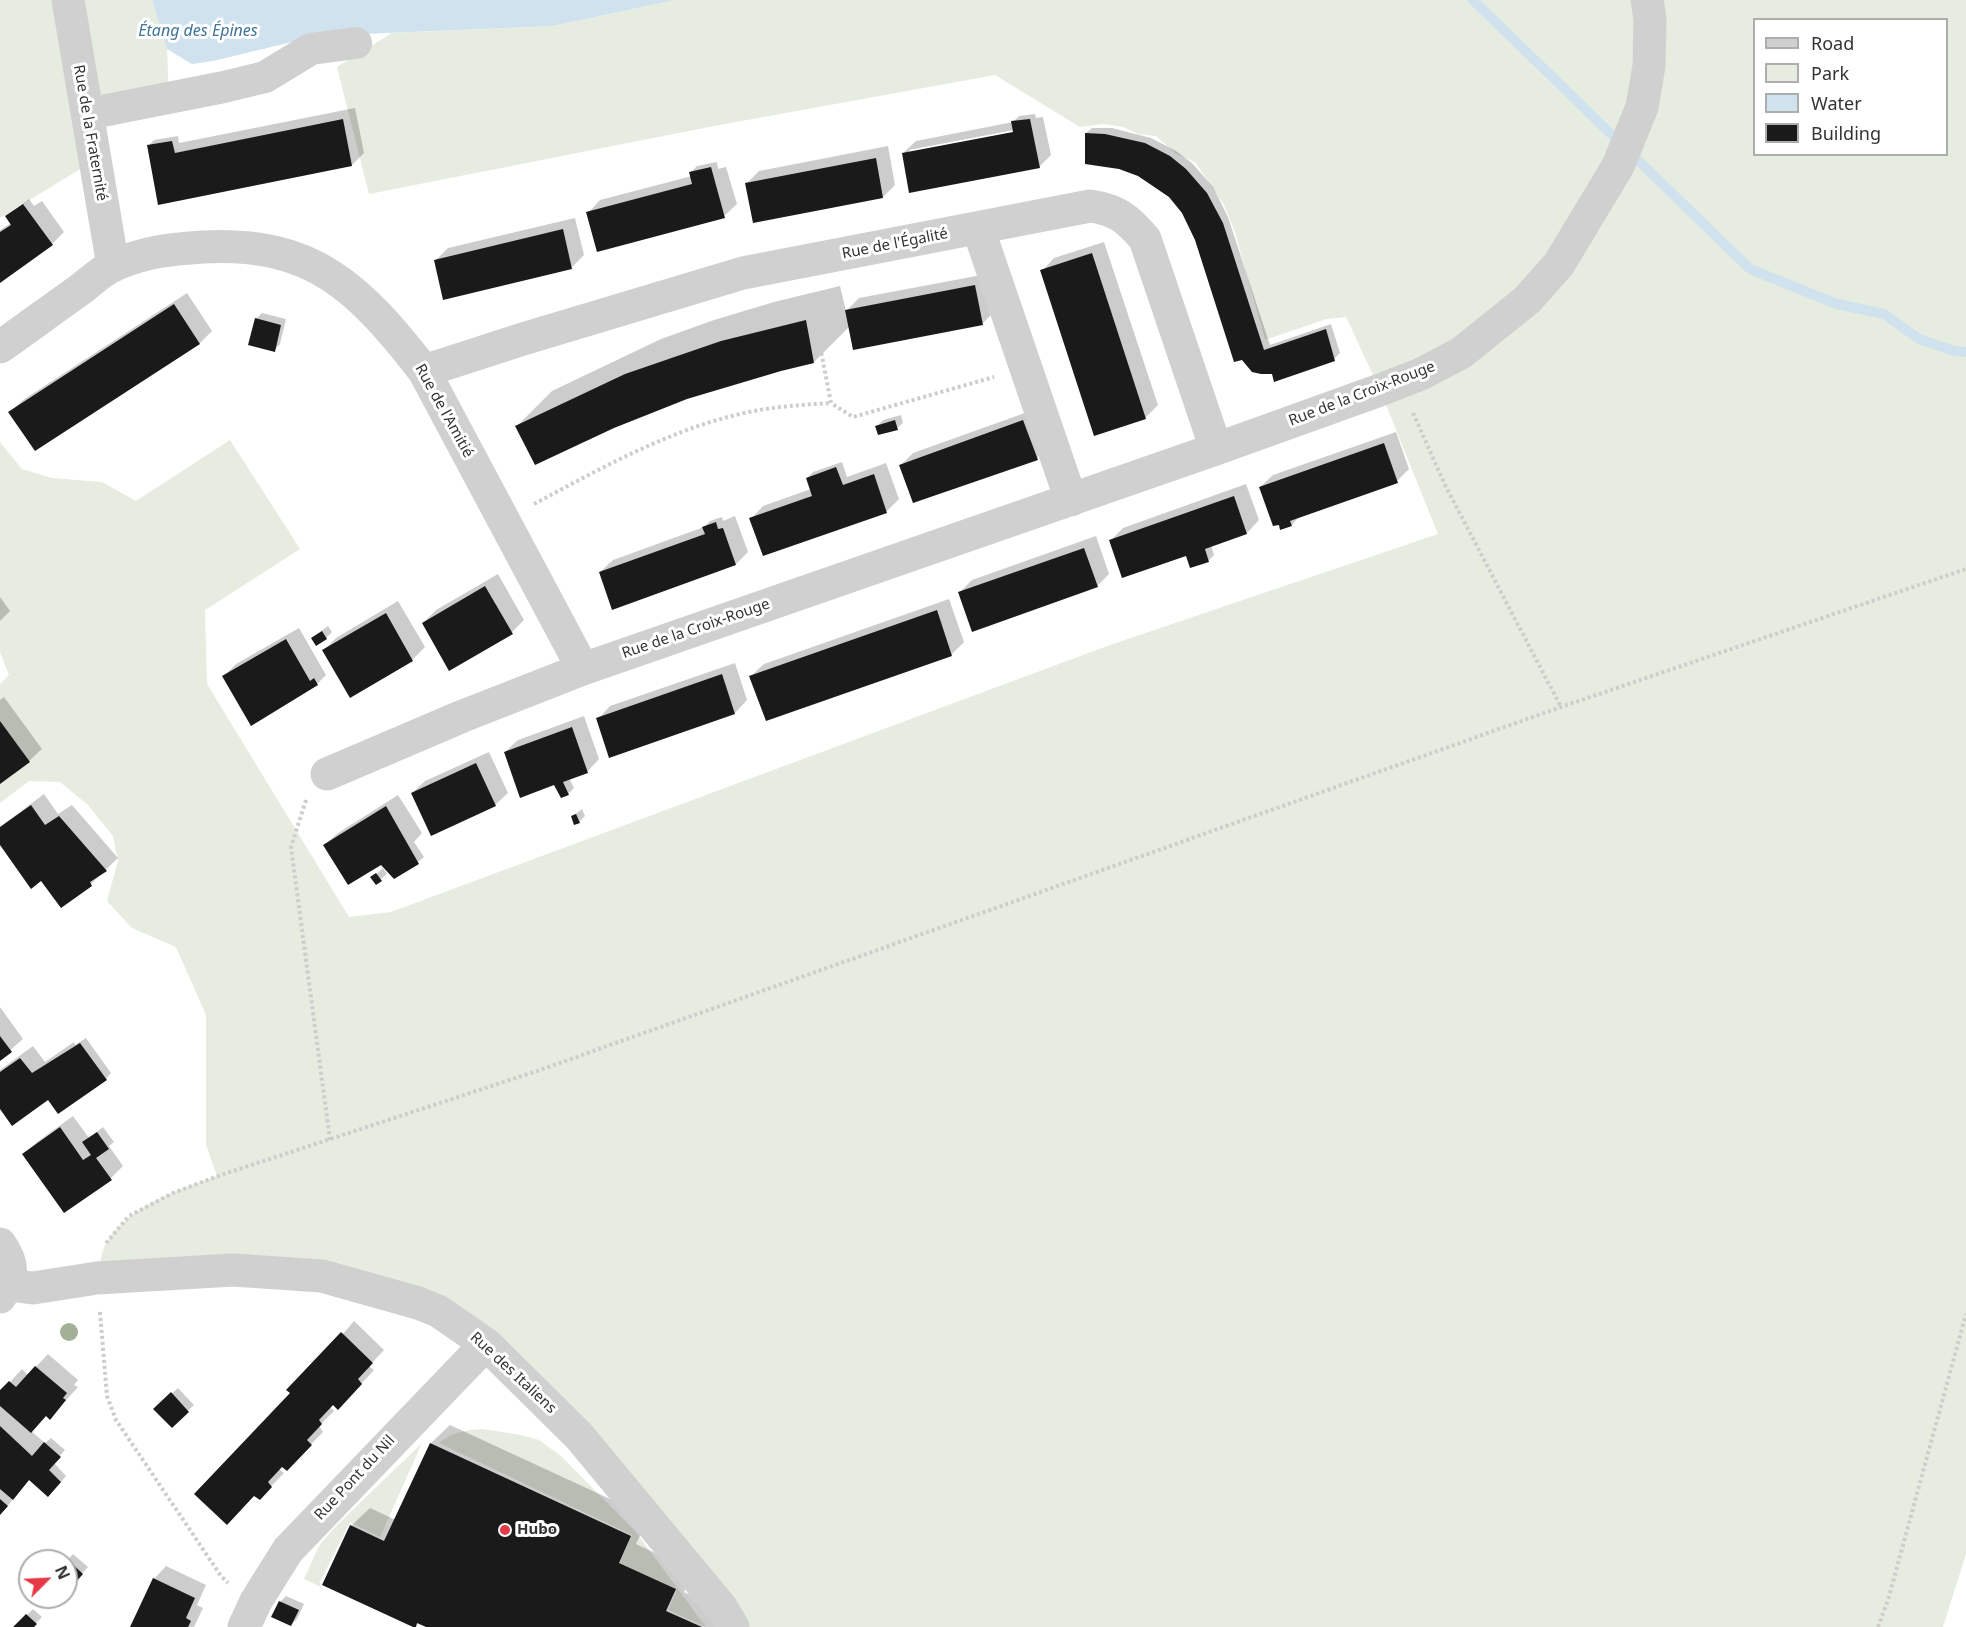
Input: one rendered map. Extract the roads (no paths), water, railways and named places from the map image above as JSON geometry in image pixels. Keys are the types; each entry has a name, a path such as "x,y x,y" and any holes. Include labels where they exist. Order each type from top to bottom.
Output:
{"street":[{"name":"Rue de la Fraternité","path":"68,0 113,266"},
{"name":"Rue de la Croix-Rouge","path":"327,774 463,716 583,669 1216,449 1399,383 1461,353 1527,300 1559,264 1618,166 1642,107 1649,66 1650,19 1647,0"},
{"path":"87,114 265,77 311,49 356,43"},
{"name":"Rue de l'Égalité","path":"424,371 743,273 1090,206 1108,208 1124,216 1145,239 1216,449"},
{"path":"978,228 1071,500"},
{"name":"Rue de l'Amitié","path":"0,347 113,266 164,249 253,247 290,255 324,271 357,295 393,331 424,371 583,669"},
{"name":"Rue des Italiens","path":"3,1267 33,1288 97,1278 233,1270 322,1276 418,1303 454,1321 486,1344 579,1436 722,1607 733,1627"},
{"name":"Rue Pont du Nil","path":"250,1614 288,1550 486,1344"}],"water":[{"name":"Étang des Épines","path":"152,0 675,0 553,26 317,36 192,64 167,49"}],"waterway":[{"path":"1473,0 1750,269 1837,304 1884,314 1919,339 1954,351 1966,352"}],"place":[{"name":"Hubo","path":"505,1530"}]}
